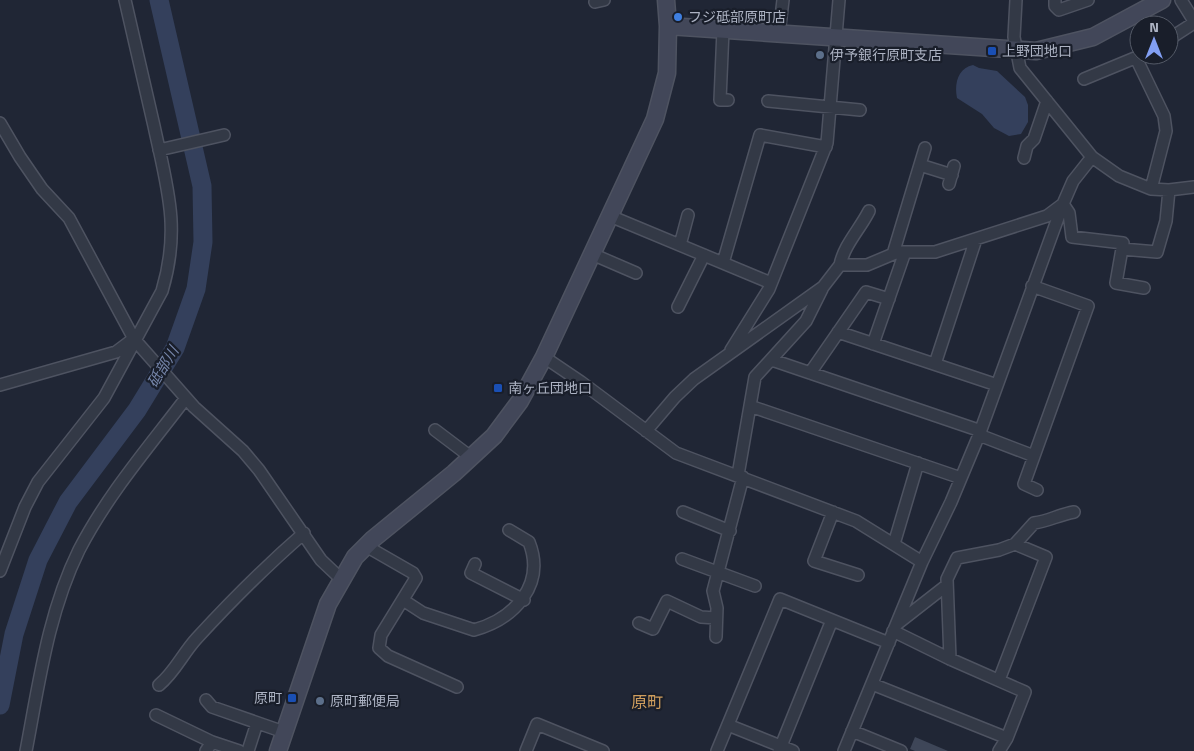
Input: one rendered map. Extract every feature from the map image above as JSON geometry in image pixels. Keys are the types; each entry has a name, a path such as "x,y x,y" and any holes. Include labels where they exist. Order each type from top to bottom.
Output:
{"street":[{"path":"0,571 25,507 38,482 104,398 137,342 162,291 170,258 171,210 169,190 125,0"},
{"path":"278,751 317,633 341,579 355,557 472,458 509,419 544,357 655,119 667,73 668,26 666,0"},
{"path":"779,34 783,0"},
{"path":"728,355 771,283 826,147 839,0"},
{"path":"1016,0 1014,37 1020,68 1092,157 1119,176 1151,189 1168,190 1194,187"},
{"path":"1055,0 1055,6 1059,10 1088,0"},
{"path":"668,26 1036,51 1094,37 1162,0"},
{"path":"1179,33 1194,22 1181,0"},
{"path":"723,30 720,100 728,100"},
{"path":"1084,79 1129,61"},
{"path":"1142,65 1164,116 1166,131 1151,189"},
{"path":"768,101 860,110"},
{"path":"1024,158 1026,146 1034,139 1047,101"},
{"path":"0,124 42,188 69,218 137,342 183,395 243,451 304,533 321,560 341,579"},
{"path":"723,263 760,134 826,147"},
{"path":"161,149 222,136"},
{"path":"894,254 925,148"},
{"path":"844,751 922,562 980,433 1063,204 1073,181 1092,157"},
{"path":"920,165 951,175"},
{"path":"1122,249 1157,252 1166,221 1168,190"},
{"path":"840,264 867,264 905,252 935,252 1047,216 1063,204"},
{"path":"1063,204 1069,213 1072,237 1122,243 1116,283 1144,288"},
{"path":"716,637 713,591 730,531 741,476 755,377 806,320 869,211"},
{"path":"680,245 688,215"},
{"path":"610,216 771,283"},
{"path":"935,364 976,239"},
{"path":"873,344 905,252"},
{"path":"592,254 636,273"},
{"path":"678,307 704,255"},
{"path":"1032,286 1088,306 1024,484 1037,490"},
{"path":"646,431 674,397 694,380 823,288"},
{"path":"810,373 866,292 889,299"},
{"path":"838,332 997,385"},
{"path":"0,385 116,352 137,342"},
{"path":"544,357 676,453 856,521 922,562"},
{"path":"772,360 980,433 1034,456"},
{"path":"26,751 50,627 79,551 122,480 183,395"},
{"path":"750,406 961,478"},
{"path":"435,430 472,458"},
{"path":"894,544 918,463"},
{"path":"683,512 730,531"},
{"path":"833,512 814,561 858,575"},
{"path":"950,659 947,579 957,558 999,550 1015,544 1034,523 1050,521 1056,515 1074,512"},
{"path":"403,600 423,612 474,630 517,607 524,600 532,576 532,549 530,542 509,530"},
{"path":"159,685 170,676 186,651 252,579 304,533"},
{"path":"999,680 1046,557 1015,544"},
{"path":"366,546 413,573 416,578 381,635 379,648 388,656 457,687"},
{"path":"682,559 755,586"},
{"path":"475,564 471,573 524,600"},
{"path":"895,628 947,585"},
{"path":"717,751 780,599 889,643"},
{"path":"639,623 653,628 667,601 701,617 716,618"},
{"path":"780,749 832,620"},
{"path":"895,628 950,659 1025,692 1007,738 999,751"},
{"path":"872,684 1007,738"},
{"path":"206,700 212,707 284,732"},
{"path":"156,715 209,747 239,751"},
{"path":"248,751 257,723"},
{"path":"526,751 537,724 591,749 603,751"},
{"path":"728,725 780,749 793,751"},
{"path":"852,731 901,751"}],"water":[{"path":"973,65 997,71 1025,97 1028,105 1028,122 1021,134 1009,136 994,128 982,114 957,98 956,87 958,77 964,69"}],"building":[{"path":"915,737 948,751 915,751 910,749"}],"waterway":[{"name":"砥部川","path":"0,705 14,634 38,560 68,502 137,410 175,348 196,289 203,242 202,186 159,0"}],"place":[{"name":"フジ砥部原町店","path":"678,17"},
{"name":"上野団地口","path":"992,51"},
{"name":"伊予銀行原町支店","path":"820,55"},
{"name":"南ヶ丘団地口","path":"498,388"},
{"name":"原町","path":"292,698"},
{"name":"原町郵便局","path":"320,701"}],"district":[{"name":"原町","path":"647,702"}]}
